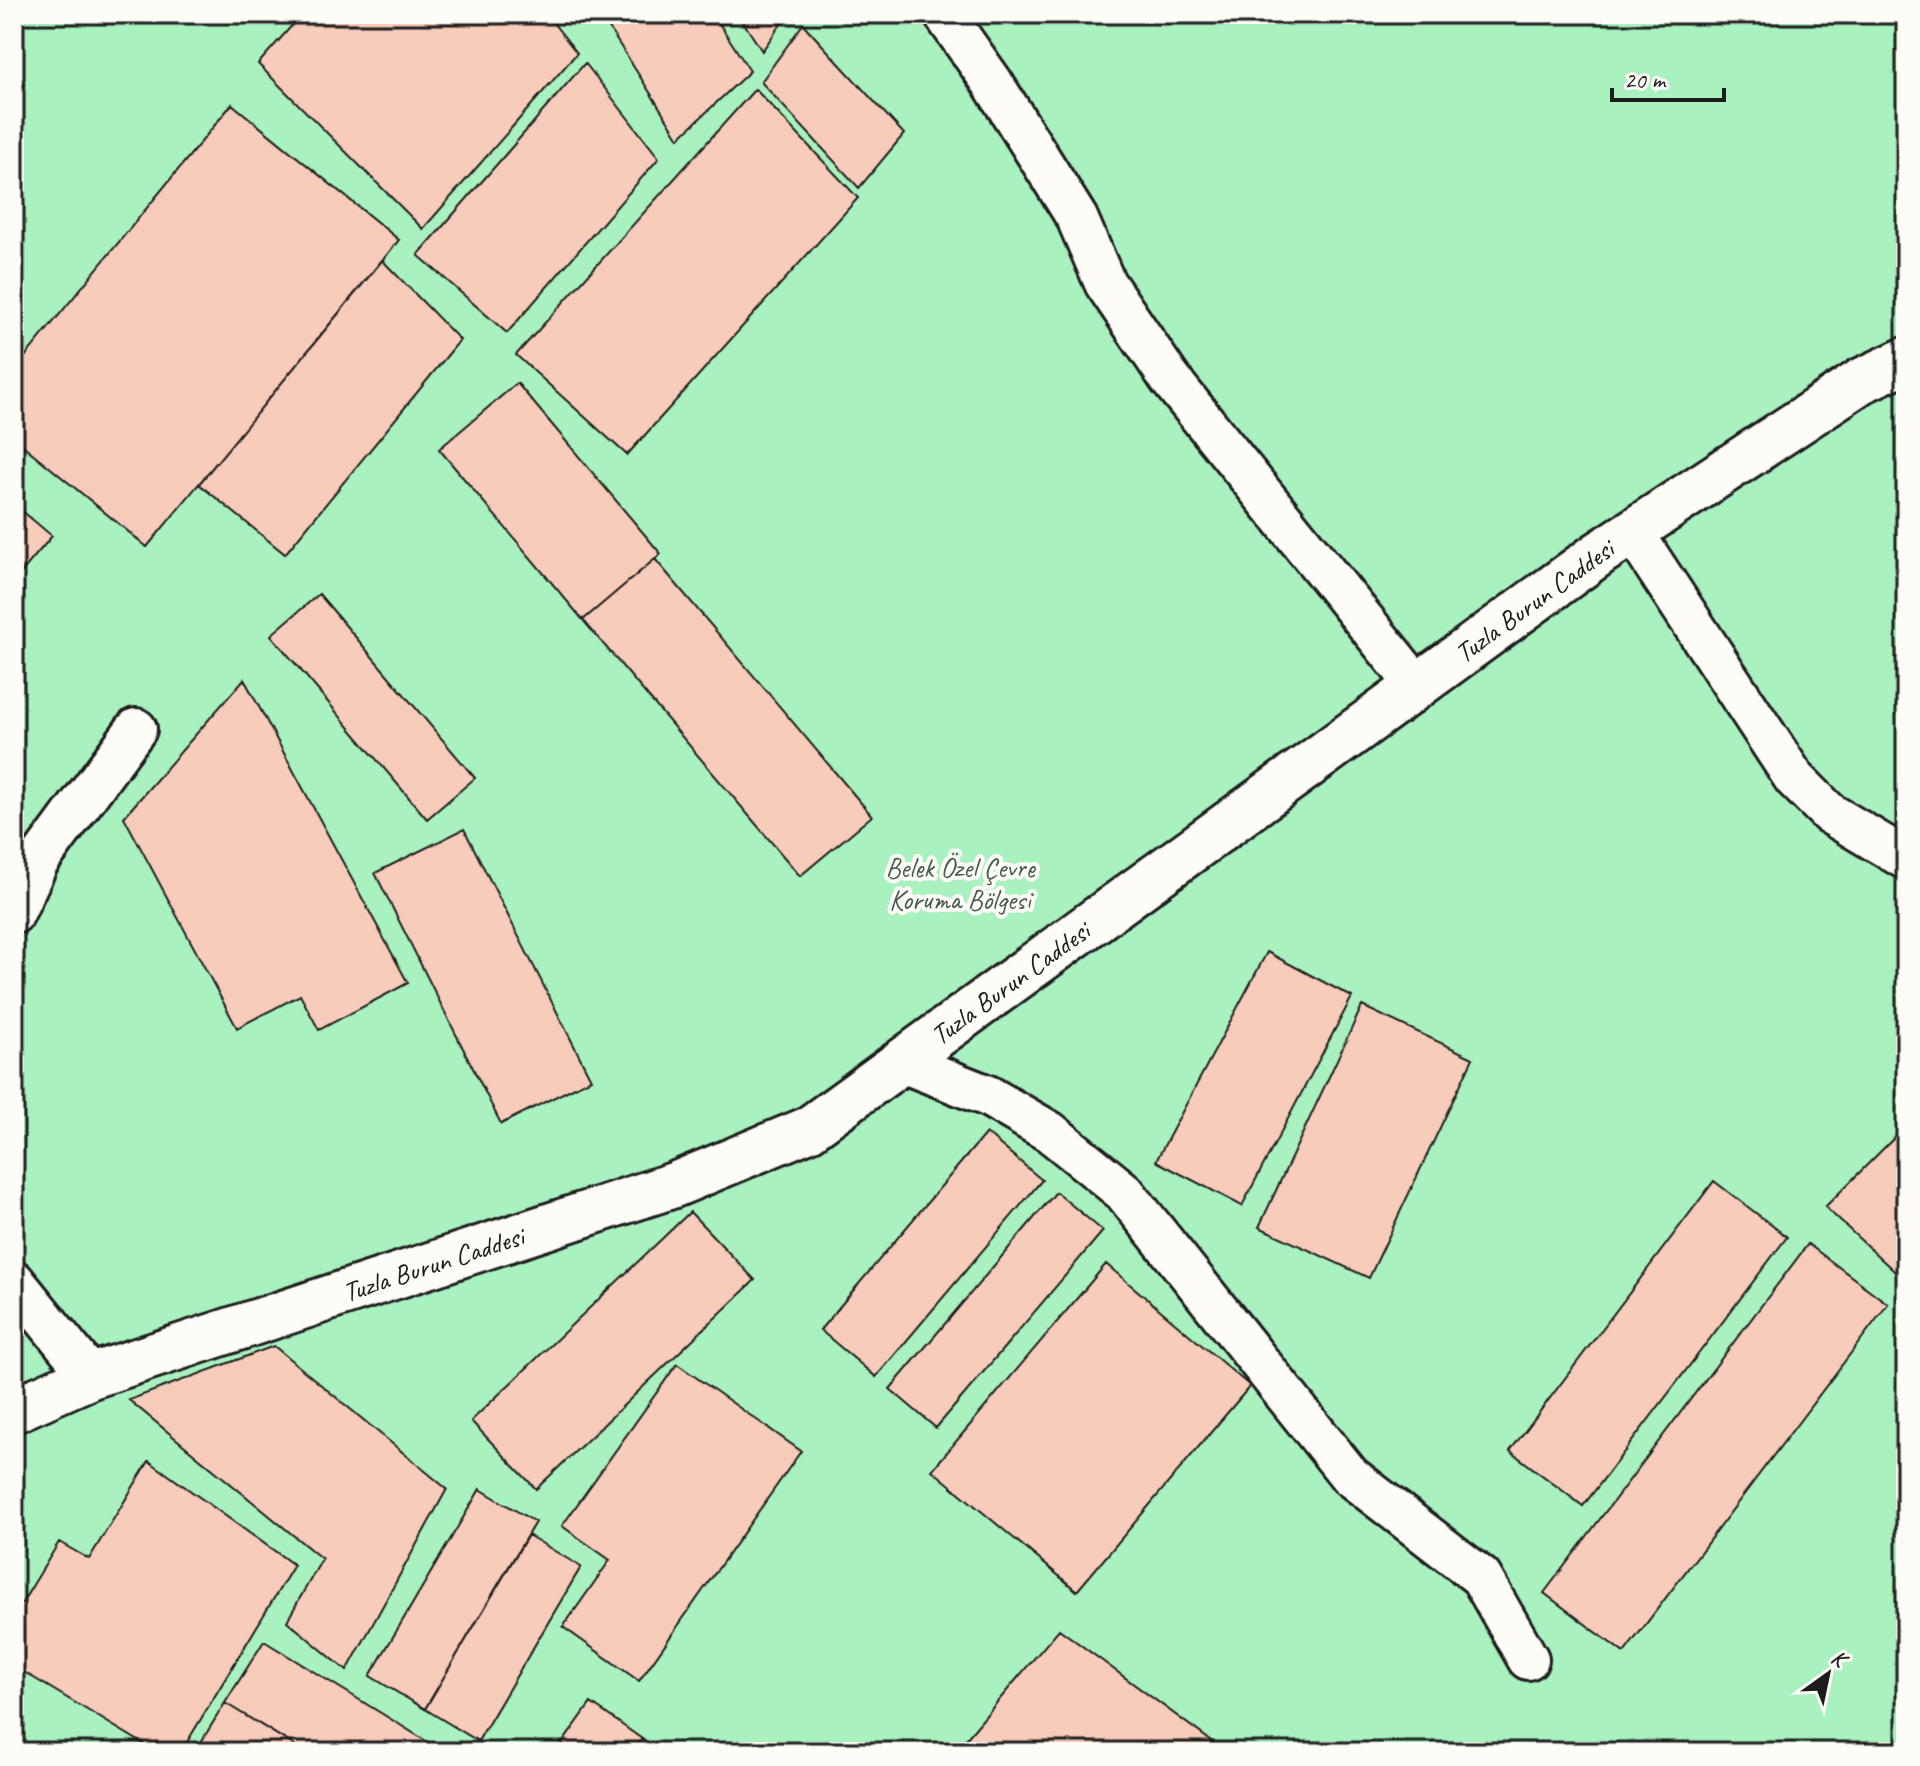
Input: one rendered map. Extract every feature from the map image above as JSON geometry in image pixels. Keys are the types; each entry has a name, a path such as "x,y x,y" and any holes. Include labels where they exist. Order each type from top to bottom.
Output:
{"main road":[{"name":"Tuzla Burun Caddesi","path":"14,1410 91,1376 674,1185 809,1129 1632,531 1861,381 1906,360"}],"street":[{"path":"944,14 992,82 1062,193 1077,218 1105,283 1170,379 1417,686"},
{"path":"1632,531 1794,778 1829,813 1906,859"},
{"path":"14,913 38,862 136,729"},
{"path":"902,1062 988,1096 1050,1132 1124,1192 1350,1476 1481,1577 1528,1659"},
{"path":"14,1281 91,1376"}],"green space":[{"name":"Belek Özel Çevre Koruma Bölgesi","path":"14,14 1906,14 1906,1752 14,1752"}],"building":[{"path":"302,14 546,14 577,53 423,229 258,64"},
{"path":"600,14 713,14 750,71 679,138"},
{"path":"738,14 788,14 762,51"},
{"path":"803,24 904,134 859,188 761,82"},
{"path":"585,63 659,158 507,333 418,255"},
{"path":"755,89 858,198 627,455 516,355"},
{"path":"232,104 399,240 147,547 14,438 14,370"},
{"path":"382,260 460,340 285,554 199,484"},
{"path":"517,383 661,554 583,620 439,449"},
{"path":"14,504 52,536 14,581"},
{"path":"655,559 872,816 800,876 583,620"},
{"path":"319,594 475,778 427,819 271,635"},
{"path":"244,679 408,983 319,1030 300,995 237,1028 124,817"},
{"path":"464,829 591,1079 501,1124 375,873"},
{"path":"1267,952 1352,997 1242,1206 1156,1161"},
{"path":"1362,1006 1473,1058 1369,1278 1259,1227"},
{"path":"1906,1126 1906,1282 1825,1207"},
{"path":"986,1133 1042,1180 876,1377 820,1330"},
{"path":"1714,1181 1787,1237 1583,1506 1510,1451"},
{"path":"1056,1192 1103,1231 936,1428 890,1389"},
{"path":"690,1212 755,1280 536,1489 471,1421"},
{"path":"1808,1244 1888,1304 1624,1653 1544,1593"},
{"path":"1106,1264 1250,1386 1077,1591 932,1470"},
{"path":"274,1346 447,1489 347,1671 287,1621 322,1559 129,1400"},
{"path":"677,1364 801,1451 639,1681 563,1627 610,1560 562,1526"},
{"path":"149,1461 294,1565 181,1752 157,1752 14,1666 14,1616 59,1542 89,1559"},
{"path":"480,1489 535,1522 425,1709 370,1676"},
{"path":"528,1535 581,1567 478,1741 425,1709"},
{"path":"1059,1629 1215,1744 1208,1752 955,1752"},
{"path":"264,1641 444,1752 305,1752 225,1703"},
{"path":"225,1703 305,1752 195,1752"},
{"path":"591,1703 642,1739 632,1752 556,1752"},
{"path":"642,1739 660,1752 632,1752"}]}
